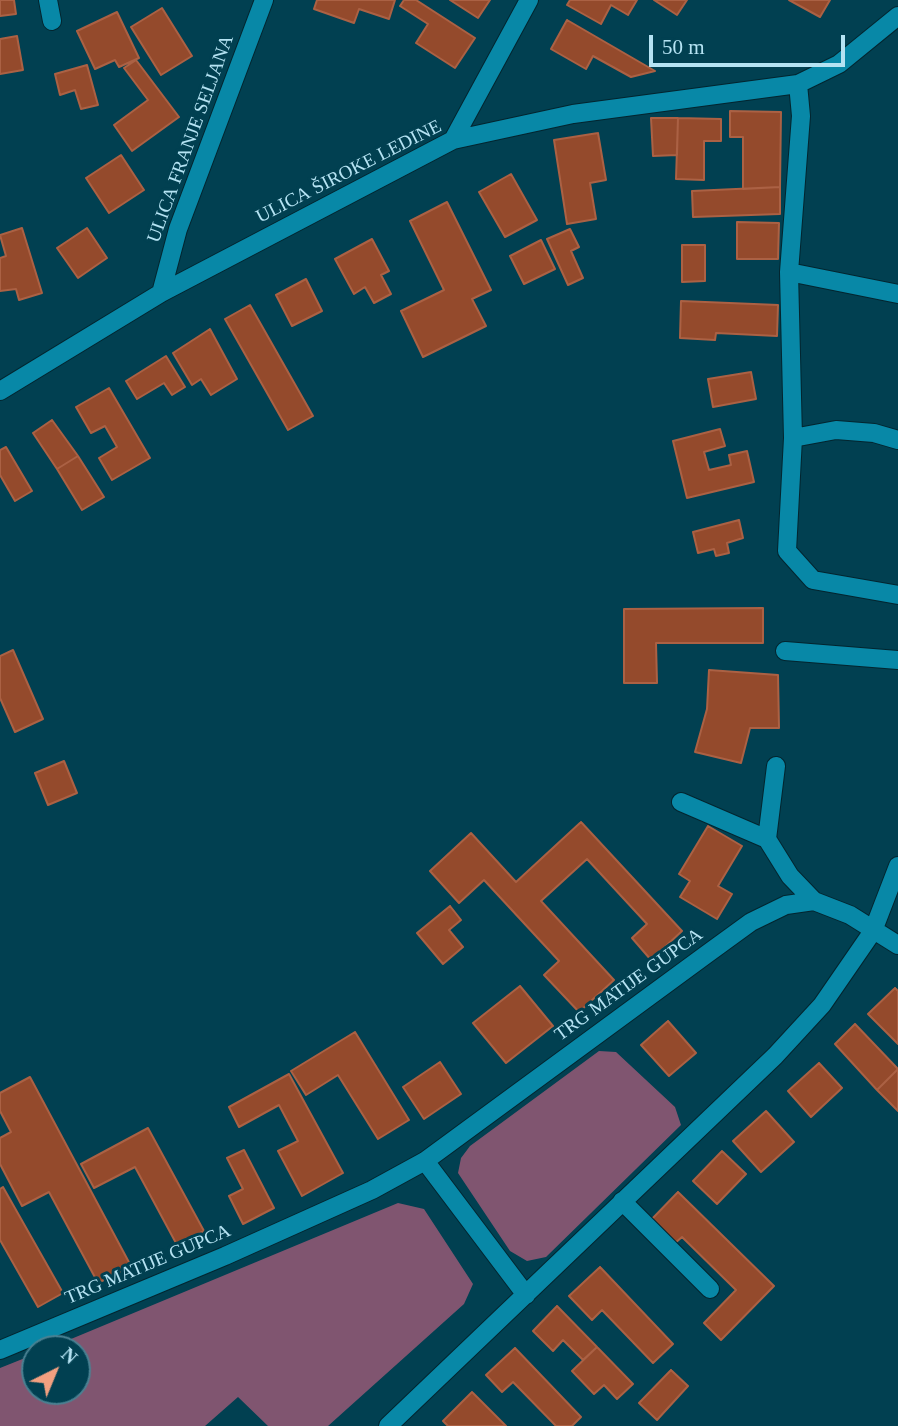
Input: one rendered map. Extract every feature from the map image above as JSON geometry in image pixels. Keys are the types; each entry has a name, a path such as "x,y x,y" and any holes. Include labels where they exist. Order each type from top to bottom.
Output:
{"street":[{"path":"48,0 52,21"},
{"name":"ULICA FRANJE SELJANA","path":"161,293 178,229 264,0"},
{"path":"453,140 529,0"},
{"name":"ULICA ŠIROKE LEDINE","path":"0,391 161,293 453,140 573,114 798,85 839,64 898,16"},
{"path":"798,85 801,116 789,272 793,438 787,551 813,580 898,595"},
{"path":"789,272 898,294"},
{"path":"793,438 836,430 874,433 898,440"},
{"path":"785,651 898,660"},
{"path":"767,839 776,766"},
{"path":"681,802 767,839 790,876 814,901 850,915 898,945"},
{"path":"388,1426 775,1056 822,1005 873,930 898,866"},
{"name":"TRG MATIJE GUPCA","path":"0,1350 274,1234 372,1190 425,1161 751,922 786,905 814,901"},
{"path":"425,1161 526,1294"},
{"path":"622,1201 710,1289"}],"shaded area":[{"path":"599,1051 616,1052 675,1107 681,1125 546,1257 527,1261 510,1251 458,1173 461,1158 470,1146"},
{"path":"398,1203 424,1209 473,1284 464,1304 328,1426 268,1426 238,1397 205,1426 0,1426 0,1368 21,1360 21,1405 91,1405 91,1335 81,1335"}],"building":[{"path":"0,0 14,0 16,14 0,16"},
{"path":"317,0 395,0 389,19 359,9 354,23 314,9"},
{"path":"404,0 416,0 475,38 455,68 416,43 428,24 400,6"},
{"path":"450,0 490,0 478,18"},
{"path":"570,0 637,0 628,15 611,5 601,24 567,5"},
{"path":"654,0 687,0 677,15"},
{"path":"789,0 830,0 820,17"},
{"path":"162,8 192,56 161,75 131,27"},
{"path":"117,12 139,58 119,67 115,60 95,69 77,31"},
{"path":"567,20 655,71 631,77 593,56 586,69 551,49"},
{"path":"17,36 23,70 0,74 0,39"},
{"path":"136,60 179,117 132,151 114,125 148,100 124,68"},
{"path":"87,65 98,105 81,109 75,90 60,95 55,74"},
{"path":"730,111 781,112 780,187 743,189 743,137 730,137"},
{"path":"651,118 678,118 677,155 653,156"},
{"path":"678,118 721,119 721,141 704,141 704,180 676,179"},
{"path":"598,133 606,180 590,183 596,219 567,224 554,140"},
{"path":"121,155 144,190 109,213 86,178"},
{"path":"511,174 537,220 505,237 479,192"},
{"path":"780,187 780,214 693,217 692,191"},
{"path":"447,202 491,290 472,299 486,326 423,357 401,311 444,290 410,221"},
{"path":"737,222 779,223 778,259 737,259"},
{"path":"22,228 42,293 19,300 16,289 0,291 0,258 6,256 0,235"},
{"path":"87,228 107,258 78,278 57,248"},
{"path":"570,229 579,247 571,251 583,278 568,285 547,239"},
{"path":"372,239 389,271 381,275 391,294 374,303 365,287 354,294 335,259"},
{"path":"541,240 555,269 524,284 510,256"},
{"path":"682,245 705,245 705,281 682,282"},
{"path":"306,279 322,311 292,326 276,295"},
{"path":"681,301 778,305 777,336 716,333 715,340 680,338"},
{"path":"250,305 313,416 288,430 225,319"},
{"path":"210,329 237,379 211,395 201,379 192,385 173,353"},
{"path":"166,356 185,387 172,395 164,383 137,399 126,381"},
{"path":"751,372 756,399 713,407 708,379"},
{"path":"109,388 150,458 112,480 99,458 117,447 105,426 91,433 76,407"},
{"path":"52,420 78,456 57,469 33,433"},
{"path":"720,429 725,446 704,452 709,470 731,465 729,455 747,451 754,482 687,498 673,441"},
{"path":"6,447 32,491 15,501 0,475 0,450"},
{"path":"78,456 104,497 82,510 57,469"},
{"path":"739,520 743,538 727,543 729,553 716,556 714,549 698,553 693,532"},
{"path":"763,608 763,643 656,643 657,683 624,683 624,609"},
{"path":"13,650 43,719 15,732 0,698 0,656"},
{"path":"709,670 778,675 779,728 750,728 741,763 695,752 707,709"},
{"path":"64,761 77,793 48,805 35,773"},
{"path":"581,822 682,931 651,960 632,938 647,924 587,859 541,901 614,980 579,1012 544,975 559,961 484,880 459,903 430,871 471,833 516,882"},
{"path":"708,826 742,846 718,886 732,894 717,919 680,897 690,881 679,874"},
{"path":"450,906 461,920 449,930 463,947 443,964 417,933"},
{"path":"520,986 553,1026 506,1063 473,1023"},
{"path":"895,988 898,991 898,1044 868,1014"},
{"path":"668,1021 696,1053 669,1076 641,1045"},
{"path":"855,1024 898,1069 877,1090 835,1044"},
{"path":"355,1032 409,1120 378,1139 338,1075 306,1095 291,1071"},
{"path":"440,1062 461,1094 424,1119 403,1087"},
{"path":"819,1063 842,1088 811,1117 788,1091"},
{"path":"898,1069 898,1111 877,1090"},
{"path":"289,1074 343,1173 302,1196 278,1151 298,1141 279,1105 239,1127 229,1107"},
{"path":"30,1077 131,1266 98,1283 49,1192 22,1206 0,1164 0,1138 11,1132 0,1111 0,1093"},
{"path":"766,1111 794,1142 761,1172 733,1141"},
{"path":"148,1128 204,1231 177,1245 135,1167 94,1188 81,1164"},
{"path":"244,1150 274,1208 243,1224 229,1196 243,1189 227,1158"},
{"path":"722,1151 746,1174 717,1204 693,1181"},
{"path":"3,1187 63,1293 38,1307 0,1240 0,1189"},
{"path":"678,1192 774,1286 721,1340 704,1323 736,1290 682,1237 674,1244 650,1221"},
{"path":"600,1267 673,1344 653,1363 602,1310 592,1320 569,1296"},
{"path":"557,1306 597,1347 583,1360 563,1340 553,1351 533,1331"},
{"path":"597,1347 633,1384 617,1399 604,1385 594,1394 572,1371"},
{"path":"515,1348 581,1417 572,1426 556,1426 513,1382 502,1392 486,1375"},
{"path":"671,1370 688,1386 657,1420 639,1403"},
{"path":"472,1392 506,1426 448,1426 443,1421"}]}
